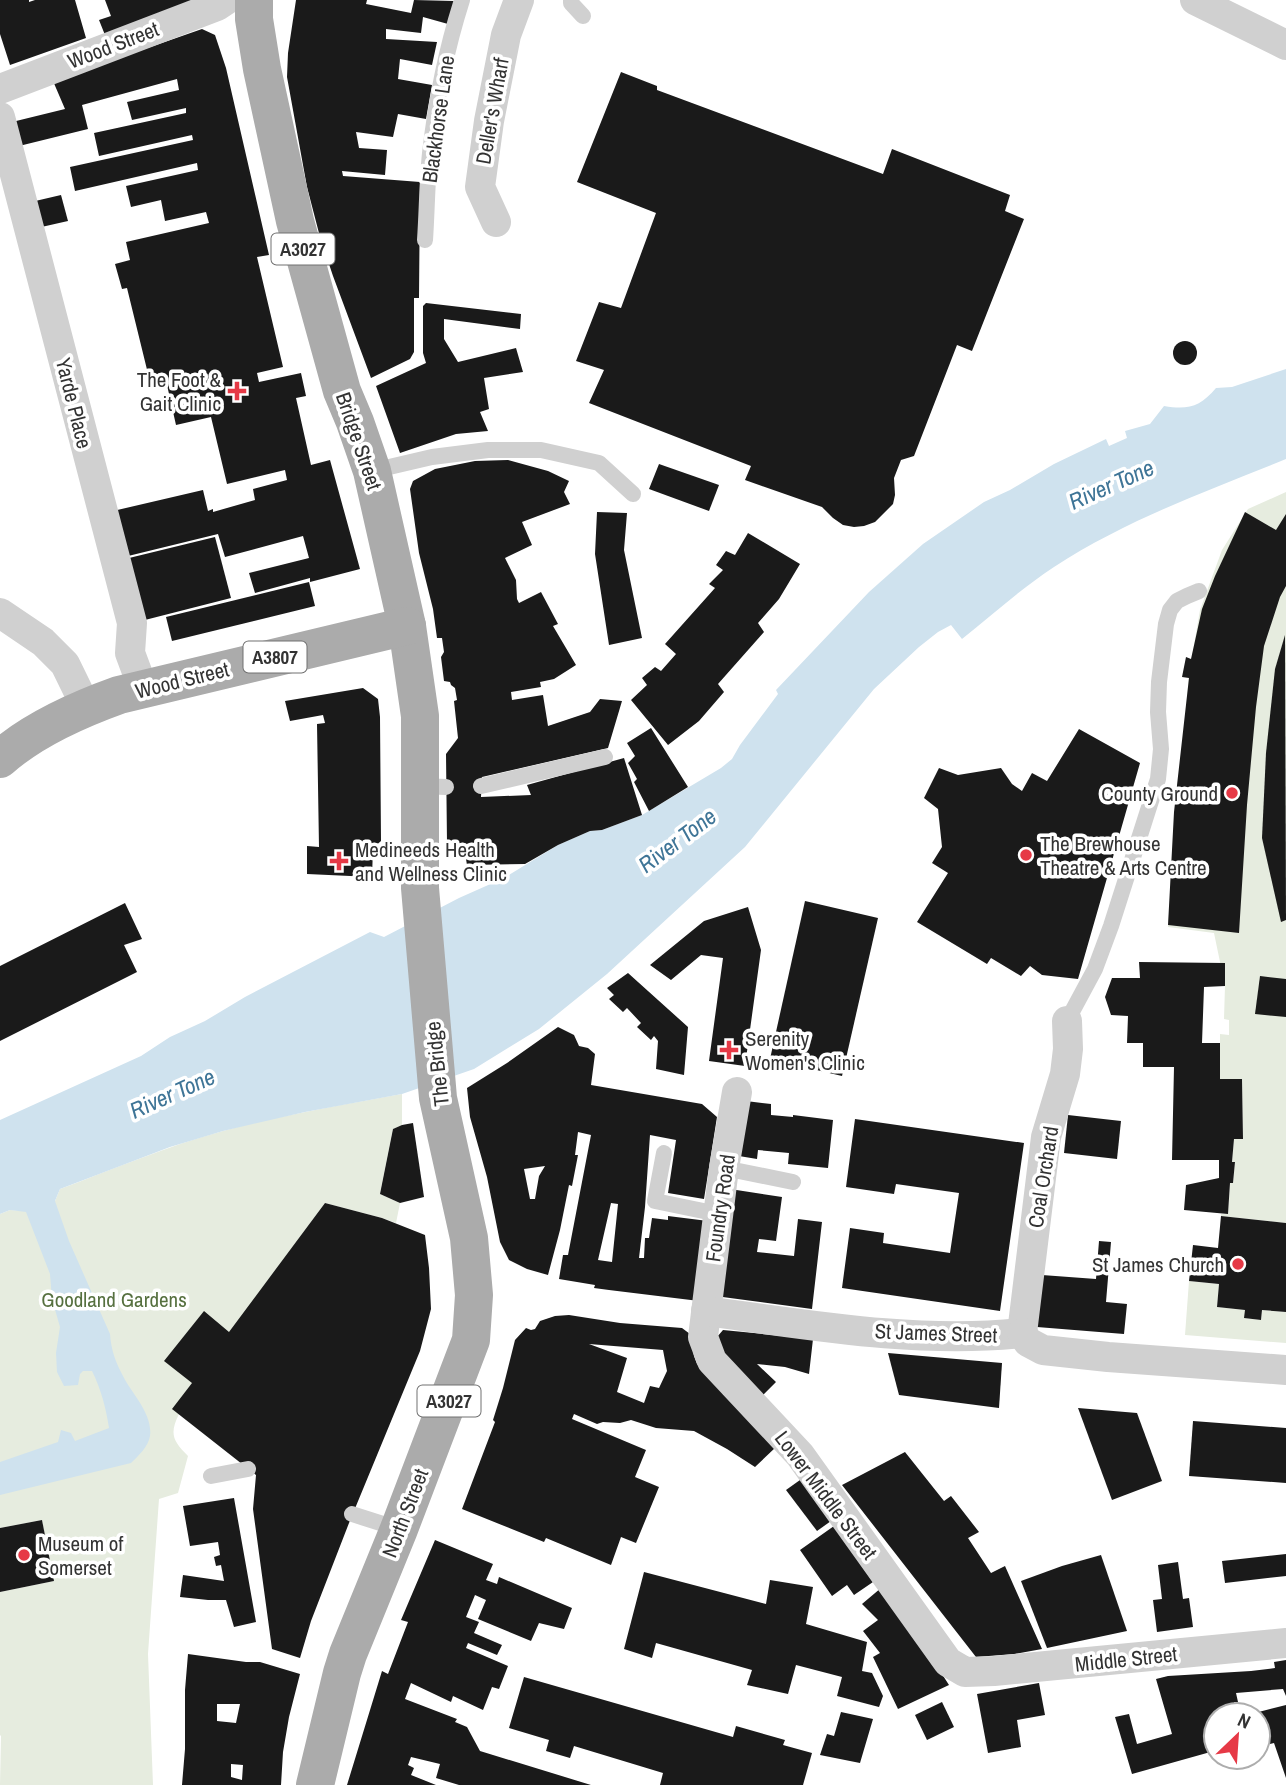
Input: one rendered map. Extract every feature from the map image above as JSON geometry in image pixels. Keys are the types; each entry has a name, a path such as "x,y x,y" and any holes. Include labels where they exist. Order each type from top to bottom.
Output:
{"main road":[{"name":"Bridge Street","path":"254,0 254,19 262,69 295,221 342,391 372,471 407,626 433,787 420,888"},
{"name":"Wood Street","path":"86,707 143,688 407,626"},
{"name":"A3807","path":"0,759 30,737 86,707"},
{"name":"The Bridge","path":"420,888 438,1098 469,1238"},
{"name":"North Street","path":"315,1785 348,1654 471,1340 474,1295 469,1238"}],"street":[{"name":"Wood Street","path":"0,89 217,6 226,0"},
{"name":"Deller's Wharf","path":"496,222 480,187 489,121 506,35 519,0"},
{"path":"1195,0 1286,45"},
{"name":"Yarde Place","path":"0,117 132,623 130,653 143,688"},
{"path":"0,613 43,642 65,664 86,707"},
{"name":"Coal Orchard","path":"1022,1333 1046,1137 1065,1074 1068,1049 1066,1021"},
{"name":"Foundry Road","path":"706,1311 724,1168 728,1098"},
{"name":"St James Street","path":"706,1311 897,1334 963,1338 1022,1333 1028,1342 1043,1350 1286,1370"},
{"name":"Lower Middle Street","path":"706,1311 703,1337 712,1361 800,1455 948,1662 965,1672"},
{"name":"Middle Street","path":"965,1672 1286,1643"}],"lane":[{"name":"Blackhorse Lane","path":"425,240 436,104 444,61 462,0"},
{"path":"571,0 583,16"},
{"path":"372,471 432,457 488,450 541,450 599,463 633,495"},
{"path":"1066,1021 1095,969 1158,779 1161,749 1158,723 1159,682 1170,610 1177,601 1199,592"},
{"path":"481,786 605,757"},
{"path":"664,1153 654,1201 718,1214"},
{"path":"724,1168 793,1182"},
{"path":"211,1475 248,1469"},
{"path":"352,1514 399,1529"}],"green space":[{"name":"County Ground","path":"1286,492 1286,1223 1221,1216 1228,1214 1230,1183 1233,1183 1235,1162 1232,1162 1234,1139 1243,1138 1242,1079 1220,1079 1220,1034 1229,1035 1229,1020 1224,1019 1225,986 1214,933 1168,927 1189,674 1200,610 1222,550 1248,509"},
{"name":"Goodland Gardens","path":"402,1094 402,1125 393,1129 380,1194 400,1203 396,1223 325,1203 173,1409 179,1414 174,1427 174,1437 188,1456 178,1493 159,1499 148,1654 153,1785 0,1785 0,1592 54,1581 42,1520 0,1528 0,1214 10,1210 26,1211 55,1201 60,1189 202,1137 289,1115"},
{"path":"1189,1281 1219,1284 1217,1307 1245,1310 1245,1318 1261,1320 1262,1310 1286,1312 1286,1343 1185,1335"}],"water":[{"name":"River Tone","path":"1286,369 1286,459 1167,507 1081,550 1030,584 962,639 951,625 938,632 874,689 745,847 607,974 539,1029 474,1069 402,1094 223,1131 170,1147 60,1189 55,1201 69,1241 110,1334 118,1366 145,1412 150,1436 145,1447 131,1463 0,1495 0,1462 58,1442 61,1430 71,1433 75,1441 109,1428 103,1399 92,1371 83,1371 80,1374 78,1385 64,1386 57,1372 56,1353 60,1327 52,1299 50,1274 26,1212 10,1210 0,1214 0,1120 141,1056 170,1037 205,1021 245,997 370,932 384,937 504,878 558,845 590,831 602,830 642,815 732,759 778,694 776,690 869,592 923,544 984,502 1054,464 1106,439 1109,446 1127,438 1125,431 1150,424 1164,406 1193,406 1216,388 1232,387"}],"building":[{"path":"0,0 75,0 86,38 10,65 0,34"},
{"path":"105,0 200,0 105,35 99,20 111,16"},
{"path":"296,0 367,0 366,4 411,13 414,0 454,1 448,24 423,17 421,33 386,29 386,39 437,42 432,65 400,59 398,79 432,85 426,119 398,114 393,137 356,132 359,148 387,150 385,175 342,171 343,176 420,182 419,298 414,298 414,352 410,359 371,378 333,276 307,187 287,77"},
{"path":"202,29 215,35 226,68 269,255 257,257 283,367 257,373 259,382 301,373 306,396 296,398 311,465 330,460 360,569 310,582 310,578 255,593 249,573 309,558 303,536 225,557 218,534 124,557 113,511 203,490 208,511 213,509 213,512 255,500 253,489 287,480 285,470 227,484 211,417 176,425 167,385 152,390 127,288 122,289 115,264 130,260 126,242 209,223 206,212 165,221 161,200 131,207 126,186 198,170 197,163 75,191 70,167 193,140 192,135 99,156 94,133 186,113 186,108 132,120 127,102 179,90 177,79 82,105 88,129 19,146 12,122 65,109 53,81"},
{"path":"621,72 657,86 657,90 883,174 892,149 1010,195 1005,211 1024,219 972,351 957,345 914,456 901,460 894,478 893,504 875,522 854,527 843,525 822,507 745,480 751,466 589,403 604,370 576,361 599,302 621,308 656,213 577,182"},
{"path":"61,195 68,221 37,228 31,202"},
{"path":"426,303 521,314 520,329 444,319 444,339 458,362 516,348 523,372 484,378 489,409 480,412 488,431 456,434 400,453 376,386 426,363 423,353 423,306"},
{"path":"1185,341 1193,345 1197,353 1193,361 1185,365 1177,361 1173,353 1177,345"},
{"path":"508,460 548,471 569,481 564,492 570,504 522,522 532,545 505,558 516,580 519,603 541,592 558,624 553,626 576,665 554,679 540,682 541,687 511,692 512,700 543,695 548,726 590,712 600,699 622,701 608,748 482,777 481,797 531,795 527,785 624,758 642,815 602,830 590,831 525,864 467,865 466,859 451,859 451,843 447,843 446,754 458,738 454,701 457,700 455,688 450,682 444,681 442,638 437,638 419,553 410,489 413,481 435,469 475,461"},
{"path":"659,464 719,485 709,511 649,489"},
{"path":"597,512 627,513 624,550 642,638 609,645 595,554"},
{"name":"County Ground","path":"1245,512 1276,530 1286,514 1286,586 1264,646 1247,805 1239,933 1168,925 1174,812 1189,678 1182,677 1186,657 1191,659 1202,609"},
{"path":"748,533 800,564 779,599 758,623 764,632 718,684 724,692 699,721 668,745 631,700 647,685 642,678 655,667 661,671 676,654 665,644 715,588 709,584 723,570 716,565 726,551 735,555"},
{"path":"215,537 231,598 141,621 125,559"},
{"path":"309,582 315,606 172,641 166,617"},
{"path":"1285,635 1286,920 1281,922 1262,838 1266,753 1275,669"},
{"path":"363,688 378,699 380,717 381,841 373,848 372,877 307,874 307,846 319,847 317,724 325,723 323,715 290,721 285,701"},
{"path":"651,728 688,787 649,811 634,782 637,779 628,763 635,756 627,743"},
{"name":"The Brewhouse Theatre & Arts Centre","path":"1079,729 1140,763 1078,979 1042,975 1030,966 1021,976 991,958 987,964 917,922 948,873 932,863 942,847 938,809 924,798 939,768 958,775 1001,768 1012,784 1022,791 1032,773 1047,781"},
{"path":"805,901 878,918 842,1076 770,1059"},
{"path":"125,903 142,939 124,945 137,972 0,1041 0,966"},
{"path":"748,907 761,950 745,1066 709,1061 723,958 701,955 671,980 650,965 704,921"},
{"path":"1139,962 1225,963 1225,986 1204,987 1202,1043 1220,1043 1220,1079 1242,1079 1243,1139 1234,1139 1232,1162 1235,1162 1233,1183 1230,1183 1228,1214 1184,1210 1186,1185 1219,1178 1219,1160 1172,1160 1174,1067 1143,1067 1143,1043 1127,1043 1128,1016 1111,1015 1105,997 1112,978 1140,978"},
{"path":"628,973 688,1027 684,1075 656,1069 658,1041 654,1036 651,1040 637,1027 641,1023 627,1008 623,1012 609,999 614,995 607,988"},
{"path":"1260,976 1286,979 1286,1017 1255,1014"},
{"path":"558,1027 574,1035 579,1046 588,1048 595,1054 591,1085 702,1104 717,1117 704,1199 668,1193 676,1140 650,1135 639,1258 644,1258 645,1238 649,1238 652,1218 668,1220 668,1216 708,1221 699,1301 594,1288 595,1285 559,1279 563,1255 568,1255 591,1135 578,1132 575,1155 578,1155 572,1186 569,1185 548,1275 509,1260 500,1242 487,1177 470,1117 467,1088","holes":["545,1166 539,1176 535,1199 530,1199 524,1169","611,1203 618,1204 612,1262 598,1260"]},
{"path":"746,1101 771,1104 771,1115 833,1120 828,1168 788,1164 789,1153 758,1150 757,1159 739,1156"},
{"path":"1068,1115 1121,1121 1117,1159 1064,1153"},
{"path":"855,1119 1024,1143 1000,1311 842,1288 850,1228 884,1233 883,1243 950,1253 959,1193 896,1184 894,1194 846,1187"},
{"path":"413,1123 424,1197 400,1203 380,1194 393,1129"},
{"path":"730,1189 782,1197 776,1241 759,1239 757,1252 794,1256 798,1219 822,1222 812,1309 715,1296"},
{"path":"325,1203 382,1218 425,1235 431,1309 420,1351 349,1523 311,1621 300,1658 272,1649 253,1509 256,1475 172,1409 192,1383 164,1361 204,1311 229,1332"},
{"name":"St James Church","path":"1221,1216 1286,1223 1286,1312 1262,1310 1261,1320 1244,1318 1245,1310 1217,1307 1219,1284 1189,1281 1193,1245 1218,1248"},
{"path":"1099,1241 1111,1242 1106,1302 1127,1304 1124,1334 1037,1327 1042,1275 1096,1279"},
{"path":"569,1315 620,1323 682,1328 690,1334 697,1364 776,1447 755,1467 694,1431 656,1428 631,1420 597,1424 574,1414 572,1419 646,1450 635,1477 659,1487 636,1543 621,1537 611,1565 546,1538 544,1542 462,1509 495,1422 493,1420 515,1340 526,1328 535,1329 540,1321","holes":["589,1344 663,1350 667,1371 659,1388 650,1386 644,1403 617,1392 627,1358"]},
{"path":"723,1330 813,1339 809,1374 785,1367 757,1364 776,1382 761,1397 716,1352 717,1337"},
{"path":"888,1353 1002,1363 999,1408 899,1395"},
{"path":"1078,1408 1137,1413 1162,1481 1112,1500"},
{"path":"1193,1421 1286,1428 1286,1483 1189,1476"},
{"path":"905,1452 944,1501 951,1496 979,1532 968,1538 991,1573 1005,1566 1042,1649 976,1657 842,1485"},
{"path":"807,1475 838,1516 817,1531 786,1490"},
{"path":"234,1498 256,1622 234,1627 226,1600 180,1597 183,1575 224,1581 221,1565 216,1566 214,1557 220,1555 218,1542 190,1546 183,1506"},
{"name":"Museum of Somerset","path":"42,1520 54,1581 0,1592 0,1528"},
{"path":"834,1526 873,1582 854,1595 847,1585 832,1596 800,1550"},
{"path":"435,1540 493,1564 486,1580 497,1584 499,1577 572,1608 564,1629 539,1623 531,1641 478,1619 486,1600 475,1595 466,1617 479,1622 474,1633 502,1645 497,1655 468,1643 466,1648 508,1666 499,1689 492,1687 483,1710 453,1696 451,1702 411,1683 405,1699 457,1719 455,1722 467,1727 480,1751 591,1785 459,1785 436,1778 440,1764 411,1757 408,1765 414,1768 411,1775 436,1785 347,1785 382,1671 388,1674 408,1622 401,1620"},
{"path":"1286,1554 1286,1576 1225,1583 1222,1561"},
{"path":"1101,1555 1127,1631 1047,1648 1021,1581"},
{"path":"1178,1562 1183,1599 1189,1598 1193,1627 1157,1632 1153,1600 1162,1599 1158,1565"},
{"path":"644,1572 766,1604 770,1580 813,1587 806,1624 867,1642 862,1671 872,1673 883,1696 879,1707 837,1696 842,1677 796,1665 788,1694 747,1685 752,1670 656,1643 652,1658 624,1649"},
{"path":"881,1588 898,1606 949,1685 898,1709 873,1657 880,1653 863,1631 878,1620 862,1604"},
{"path":"188,1654 260,1662 300,1674 283,1752 281,1785 182,1785","holes":["217,1704 240,1704 236,1723 217,1721","231,1764 243,1765 242,1780 231,1777"]},
{"path":"1286,1660 1286,1696 1283,1689 1236,1693 1238,1701 1202,1701 1202,1754 1132,1774 1115,1717 1129,1714 1137,1744 1172,1734 1156,1679 1275,1668 1274,1662"},
{"path":"524,1677 733,1737 736,1726 785,1740 783,1745 812,1753 803,1785 660,1785 663,1773 574,1746 570,1758 546,1751 549,1740 509,1728"},
{"path":"1039,1683 1045,1715 1017,1720 1021,1747 988,1753 977,1694"},
{"path":"942,1702 954,1727 927,1740 915,1715"},
{"path":"1286,1705 1286,1778 1272,1743 1272,1709"},
{"path":"841,1712 873,1719 860,1763 820,1755 827,1734 834,1736"}],"place":[{"name":"The Foot & Gait Clinic","path":"237,391"},
{"name":"County Ground","path":"1232,793"},
{"name":"The Brewhouse Theatre & Arts Centre","path":"1026,855"},
{"name":"Medineeds Health and Wellness Clinic","path":"339,861"},
{"name":"Serenity Women's Clinic","path":"729,1050"},
{"name":"St James Church","path":"1238,1264"},
{"name":"Museum of Somerset","path":"24,1555"}]}
